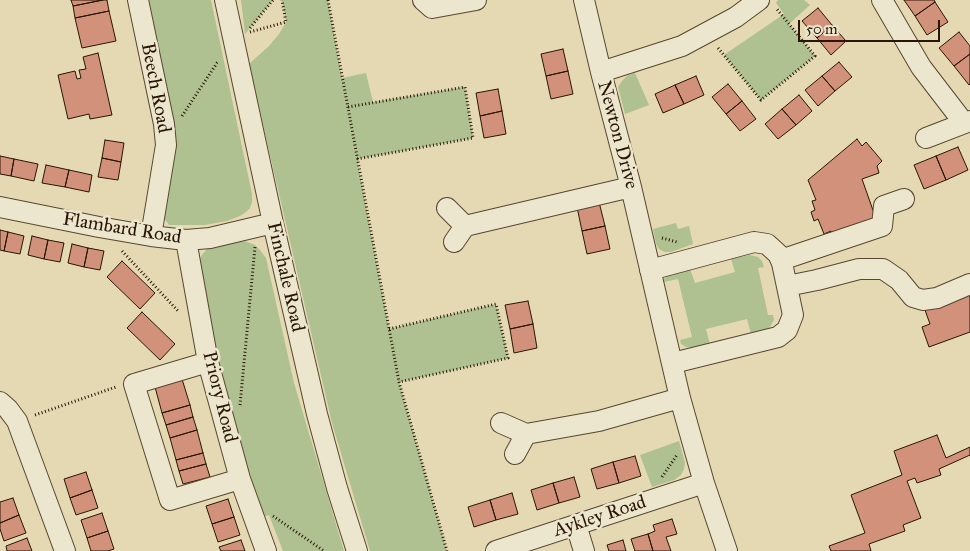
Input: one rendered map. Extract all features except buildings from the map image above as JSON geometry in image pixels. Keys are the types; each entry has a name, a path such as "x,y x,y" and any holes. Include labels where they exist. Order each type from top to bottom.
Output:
{"street":[{"name":"Beech Road","path":"138,0 164,124 166,145 150,236"},
{"name":"Finchale Road","path":"225,0 273,223 317,414 337,488 357,551"},
{"path":"427,11 476,0"},
{"name":"Newton Drive","path":"584,0 631,187 680,398 704,483 727,551"},
{"path":"882,0 921,67 967,122 926,138"},
{"path":"601,72 682,46 766,3"},
{"path":"447,208 460,234 631,187"},
{"path":"781,260 882,226 884,206 904,199"},
{"name":"Flambard Road","path":"0,207 99,227 186,240 210,238 273,223"},
{"name":"Priory Road","path":"186,240 208,362 240,479 266,551"},
{"path":"650,270 754,242 767,244 778,254 781,260 793,315 787,330 778,337 673,364"},
{"path":"787,286 859,268 884,269 899,280 913,297 924,300 937,298 970,284"},
{"path":"208,362 134,384 170,500 240,479"},
{"path":"501,423 526,434 599,421 680,398"},
{"path":"0,402 17,421 65,551"},
{"path":"515,454 526,434"},
{"name":"Aykley Road","path":"496,551 704,483"},
{"path":"576,525 584,551"}],"path":[{"path":"273,0 245,34 286,22 282,0"},
{"path":"328,0 399,382 446,551"},
{"path":"706,34 761,100 815,56 766,3"},
{"path":"166,145 173,129 217,63 235,51"},
{"path":"348,107 465,87 473,138 357,159"},
{"path":"240,413 255,245 250,229"},
{"path":"119,248 187,320 201,325"},
{"path":"389,330 496,304 508,358 399,382"},
{"path":"17,421 122,385 134,384"},
{"path":"659,498 656,486 681,449 693,445"},
{"path":"251,511 261,508 324,551"}],"green space":[{"path":"146,0 211,0 252,194 250,208 240,216 227,221 205,225 169,225 164,218"},
{"path":"241,0 273,0 245,34"},
{"path":"282,0 328,0 342,78 366,73 373,102 465,87 473,138 357,159 389,329 496,304 508,358 399,382 447,551 370,551 332,423 249,64 269,46 286,22"},
{"path":"778,0 804,0 810,5 789,24 815,56 761,100 724,55 784,14 776,3"},
{"path":"635,73 649,105 625,114 618,87 627,76"},
{"path":"676,223 678,229 689,226 693,244 671,252 659,249 653,229"},
{"path":"244,241 255,245 266,258 294,383 344,551 283,551 269,515 263,517 233,418 199,274 199,261 207,249"},
{"path":"750,255 758,257 764,267 758,268 768,315 773,315 774,320 770,327 764,331 751,334 747,319 706,329 710,345 694,348 681,344 680,340 692,337 678,279 664,282 663,280 669,273 689,266 695,283 735,272 731,259"},
{"path":"679,441 685,463 681,475 674,480 652,487 640,455"}]}
